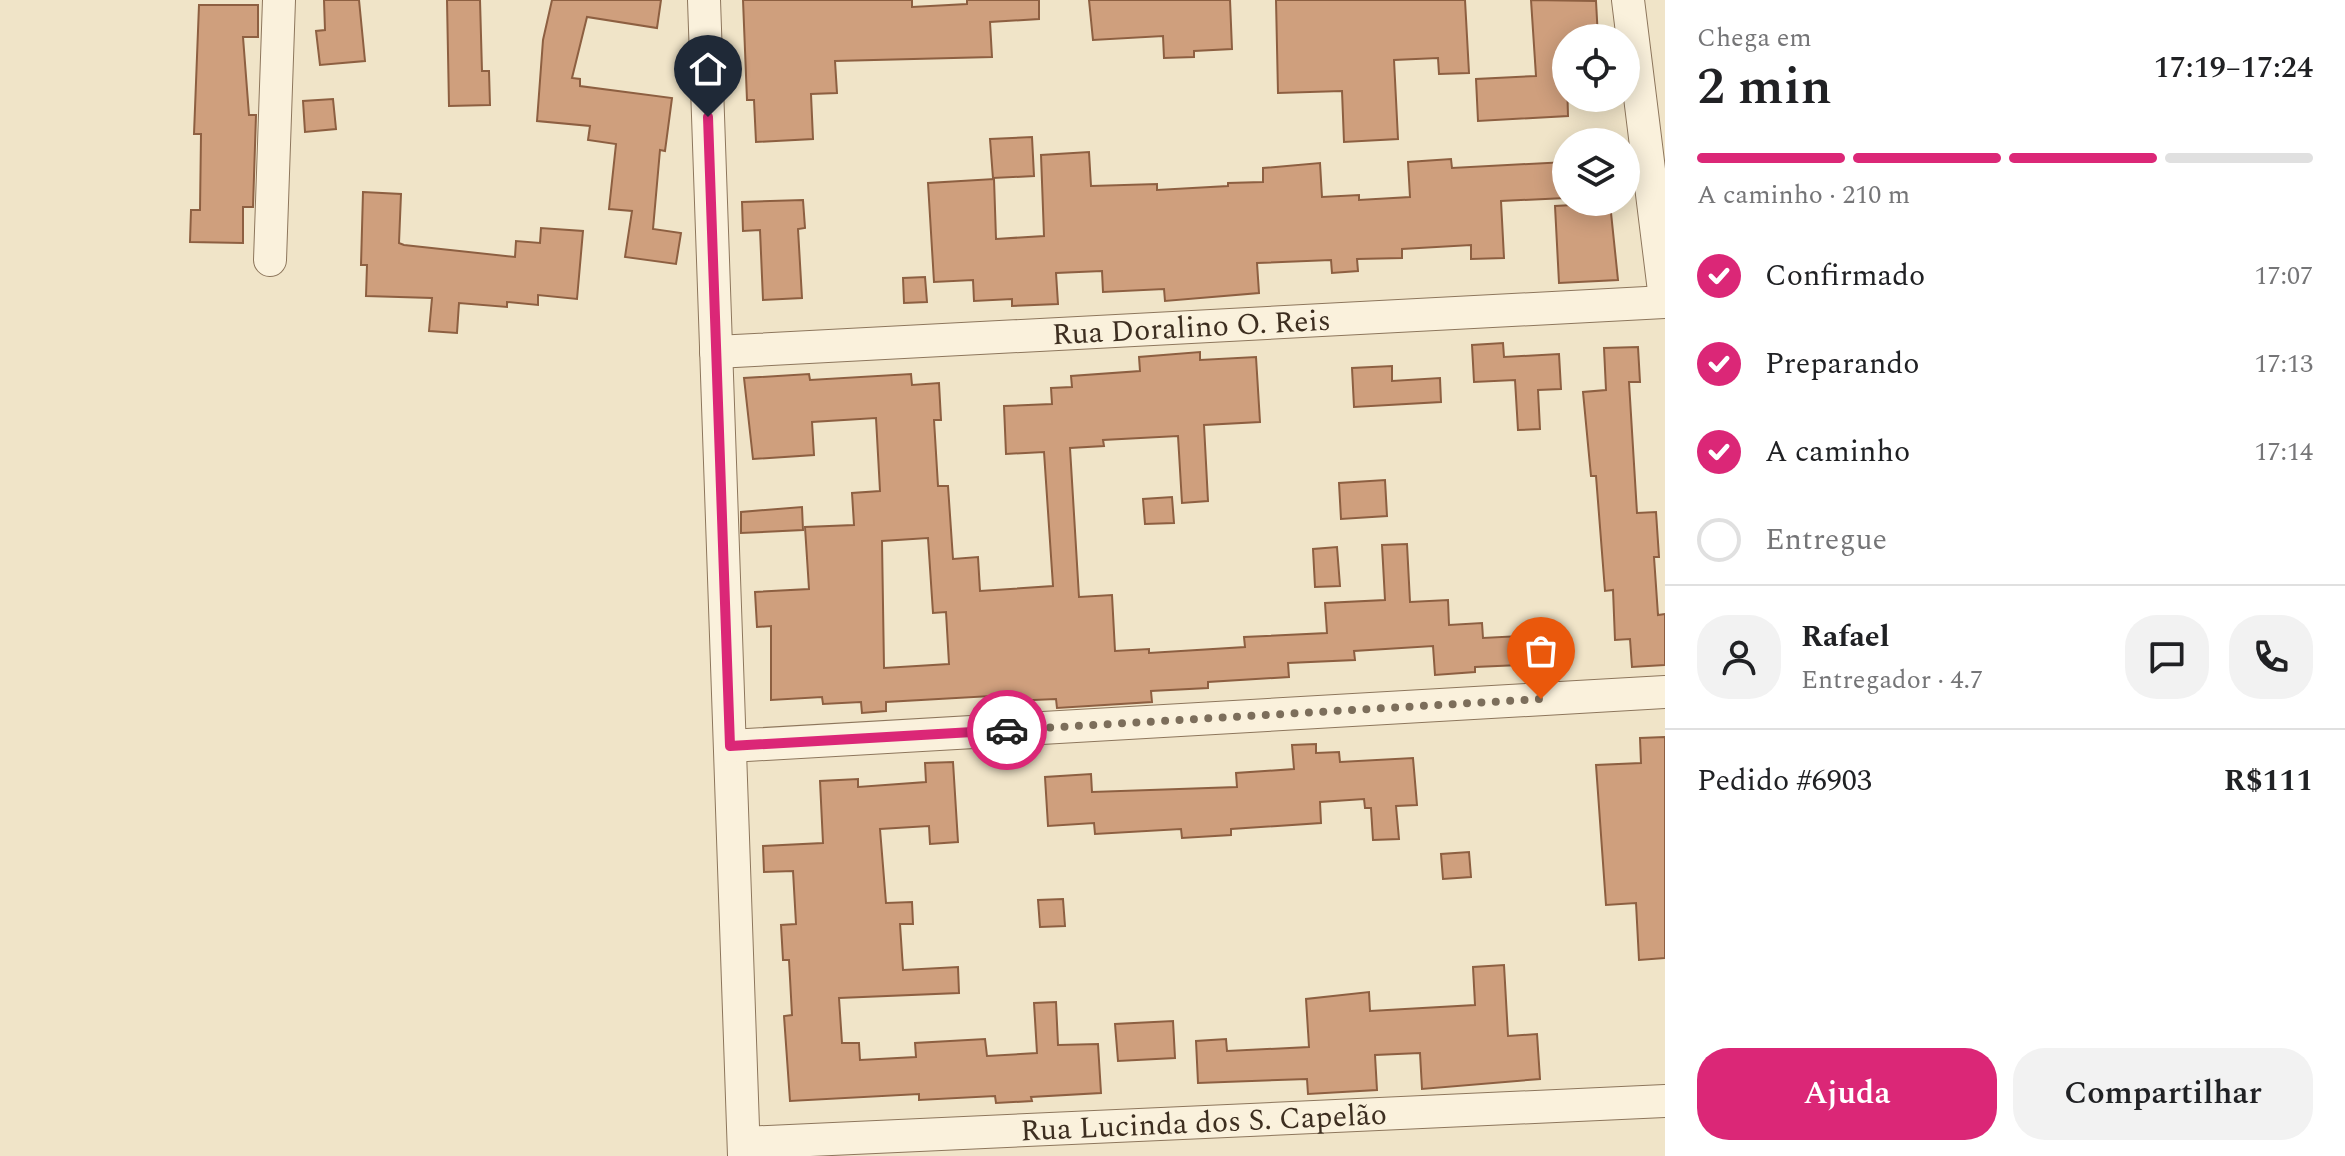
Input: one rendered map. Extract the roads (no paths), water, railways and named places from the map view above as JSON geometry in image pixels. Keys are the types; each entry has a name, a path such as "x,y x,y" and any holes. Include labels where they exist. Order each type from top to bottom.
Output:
{"street":[{"path":"270,260 279,0"},
{"path":"704,0 744,1150"},
{"path":"1628,0 1665,300"},
{"name":"Rua Doralino O. Reis","path":"716,352 1665,300"},
{"path":"730,746 1665,692"},
{"name":"Rua Lucinda dos S. Capelão","path":"744,1150 1665,1101"}]}
